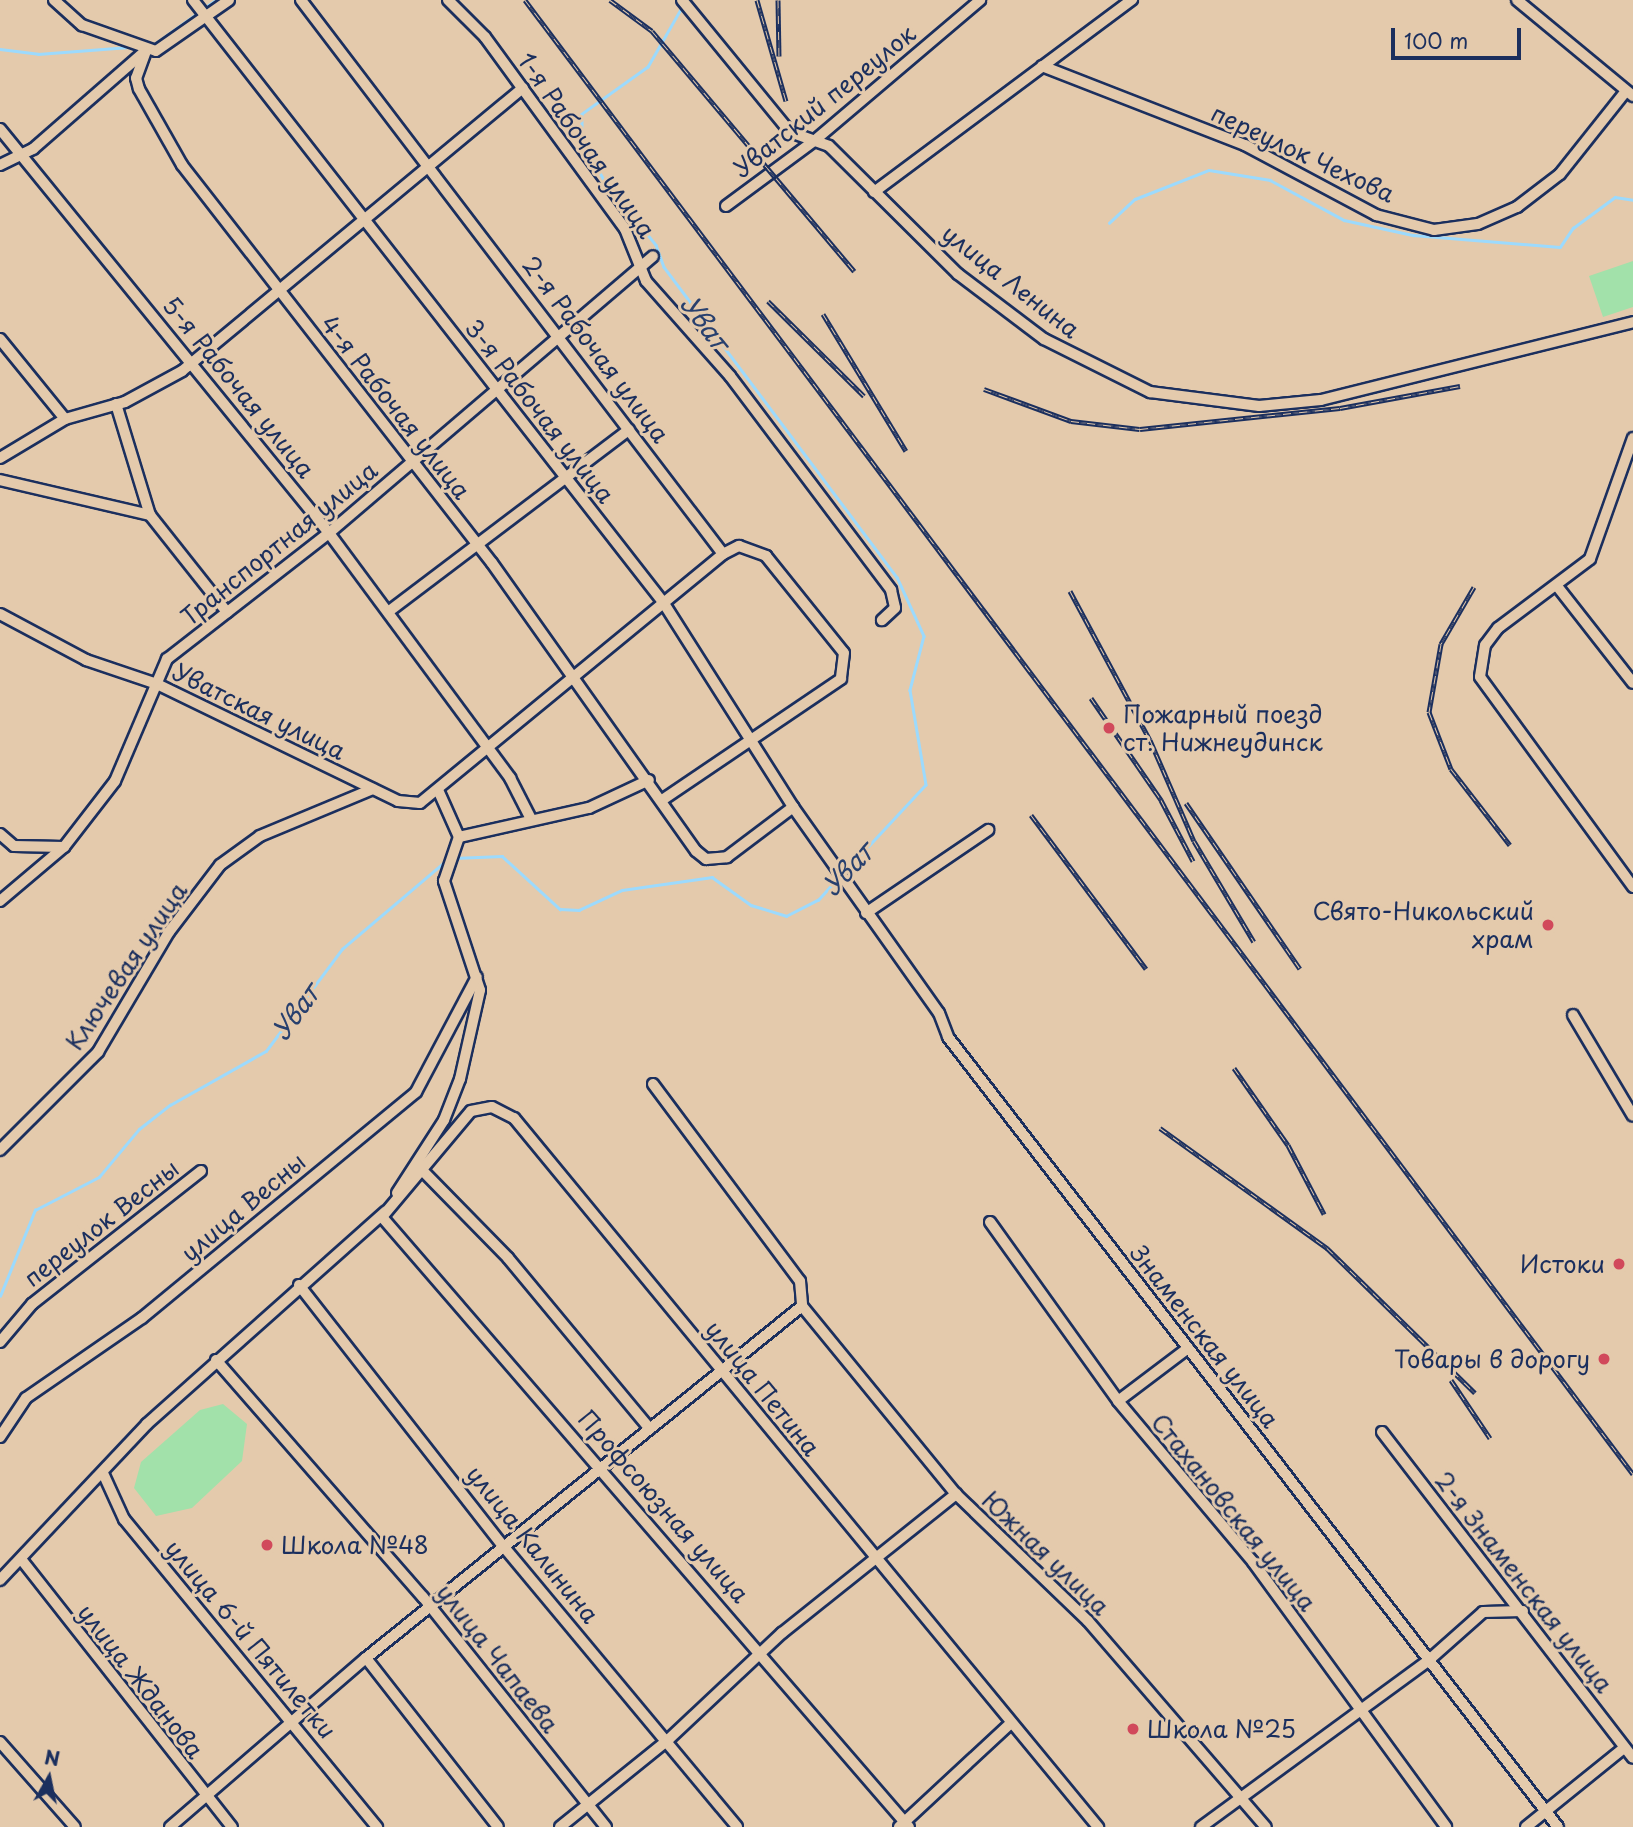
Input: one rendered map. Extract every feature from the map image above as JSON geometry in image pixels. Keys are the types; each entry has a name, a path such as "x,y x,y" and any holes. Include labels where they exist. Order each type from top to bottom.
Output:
{"street":[{"path":"54,0 82,25 146,51"},
{"name":"3-я Рабочая улица","path":"193,0 663,603 753,738 793,807 832,862"},
{"path":"0,165 19,151 33,149 146,51 168,46 229,0"},
{"name":"2-я Рабочая улица","path":"301,0 561,335 723,554"},
{"name":"1-я Рабочая улица","path":"448,0 523,88 643,264 646,281 730,376 891,590 895,608 882,620"},
{"name":"улица Ленина","path":"682,0 790,132 829,146 958,274 1044,339 1101,373 1196,402 1321,400 1632,323"},
{"name":"Уватский переулок","path":"726,206 814,141 980,0"},
{"path":"874,192 1132,0"},
{"path":"1517,0 1629,93"},
{"name":"4-я Рабочая улица","path":"146,51 136,78 151,114 277,291 478,546 574,682 649,780 700,855 715,860 793,807"},
{"name":"переулок Чехова","path":"1042,66 1245,145 1377,215 1434,230 1478,224 1517,207 1560,174 1629,93"},
{"path":"0,458 65,419 153,390 277,291 362,215 523,88"},
{"name":"5-я Рабочая улица","path":"0,129 329,533 487,746 530,817"},
{"name":"Транспортная улица","path":"0,901 64,847 116,781 167,659 329,533 653,256"},
{"path":"0,339 65,419"},
{"path":"116,404 150,515 227,612"},
{"path":"388,612 629,430"},
{"path":"1633,438 1599,542 1590,559 1498,628 1485,645 1480,677 1633,887"},
{"path":"0,480 150,515"},
{"path":"0,1580 216,1360 299,1285 382,1217 456,1089 474,1024 477,977 444,881 459,837 439,792 487,746 574,682 723,554 738,546 756,550 782,570 844,653 841,679 825,685 661,801"},
{"path":"1557,586 1633,683"},
{"name":"Уватская улица","path":"0,614 86,660 157,684 373,789 420,803 439,792"},
{"path":"459,837 530,817 589,808 649,780"},
{"name":"Ключевая улица","path":"0,1150 98,1052 170,932 220,865 260,836 373,789"},
{"path":"866,913 988,830"},
{"path":"0,834 13,846 64,847"},
{"name":"Знаменская улица","path":"832,862 939,1013 948,1037 1558,1827"},
{"name":"улица Весны","path":"0,1437 26,1398 142,1318 416,1092 477,977"},
{"path":"1573,1015 1633,1116"},
{"path":"170,1827 203,1794 366,1658 604,1467 720,1367 802,1306 800,1281 653,1084"},
{"name":"улица Петина","path":"382,1217 420,1167 471,1111 503,1110 529,1131 872,1559 1098,1827"},
{"path":"420,1167 508,1258 650,1429"},
{"name":"переулок Весны","path":"0,1342 32,1304 201,1171"},
{"name":"Профсоюзная улица","path":"382,1217 604,1467 905,1825"},
{"name":"Стахановская улица","path":"990,1223 1118,1401 1253,1562 1359,1712 1446,1827"},
{"name":"улица Калинина","path":"299,1285 504,1547 669,1740 737,1827"},
{"name":"Южная улица","path":"802,1306 956,1494 1088,1621 1266,1827"},
{"path":"1118,1401 1188,1348"},
{"name":"улица Чапаева","path":"216,1360 429,1610 606,1827"},
{"name":"2-я Знаменская улица","path":"1382,1432 1523,1611 1633,1758"},
{"name":"улица 6-й Пятилетки","path":"103,1473 124,1519 294,1718 377,1827"},
{"path":"560,1827 669,1740 761,1653 872,1559 956,1494"},
{"name":"улица Жданова","path":"21,1559 203,1794 232,1827"},
{"path":"1201,1827 1429,1660 1483,1612 1523,1611"},
{"path":"366,1658 498,1827"},
{"path":"905,1825 1011,1723"},
{"path":"0,1742 75,1827"},
{"path":"1526,1827 1624,1748"}],"green space":[{"path":"1633,261 1633,307 1603,317 1589,276"},
{"path":"223,1404 247,1424 242,1461 192,1508 156,1516 134,1488 141,1462 200,1410"}],"waterway":[{"path":"204,8 216,0"},
{"name":"Уват","path":"683,6 648,67 582,114 582,139 604,180 656,245 664,267 897,577 924,636 910,690 926,785 843,874"},
{"path":"153,45 199,12"},
{"path":"0,49 38,54 129,47"},
{"path":"1109,223 1135,199 1209,170 1270,180 1344,220 1413,235 1560,247 1573,228 1615,197 1633,200"},
{"name":"Уват","path":"454,858 502,856 560,909 579,910 622,890 712,877 751,905 786,916 818,900 838,878"},
{"name":"Уват","path":"0,1296 35,1210 99,1177 139,1129 170,1105 266,1051 342,949 448,859"}],"railway":[{"path":"525,0 1633,1474"},
{"path":"610,0 652,31 854,271"},
{"path":"757,0 786,101"},
{"path":"778,0 779,56"},
{"path":"768,301 864,396"},
{"path":"823,314 906,451"},
{"path":"984,389 1071,421 1140,429 1340,408 1460,386"},
{"path":"1474,587 1441,644 1429,712 1451,769 1510,845"},
{"path":"1070,591 1150,740 1194,841 1254,942"},
{"path":"1091,698 1161,800 1193,861"},
{"path":"1186,803 1300,969"},
{"path":"1031,815 1146,969"},
{"path":"1234,1068 1288,1145 1324,1214"},
{"path":"1160,1128 1327,1248 1475,1393"},
{"path":"1451,1380 1490,1438"}],"place":[{"name":"Пожарный поезд ст. Нижнеудинск","path":"1109,728"},
{"name":"Свято-Никольский храм","path":"1548,925"},
{"name":"Истоки","path":"1619,1264"},
{"name":"Товары в дорогу","path":"1604,1359"},
{"name":"Школа №48","path":"267,1545"},
{"name":"Школа №25","path":"1133,1729"}]}
